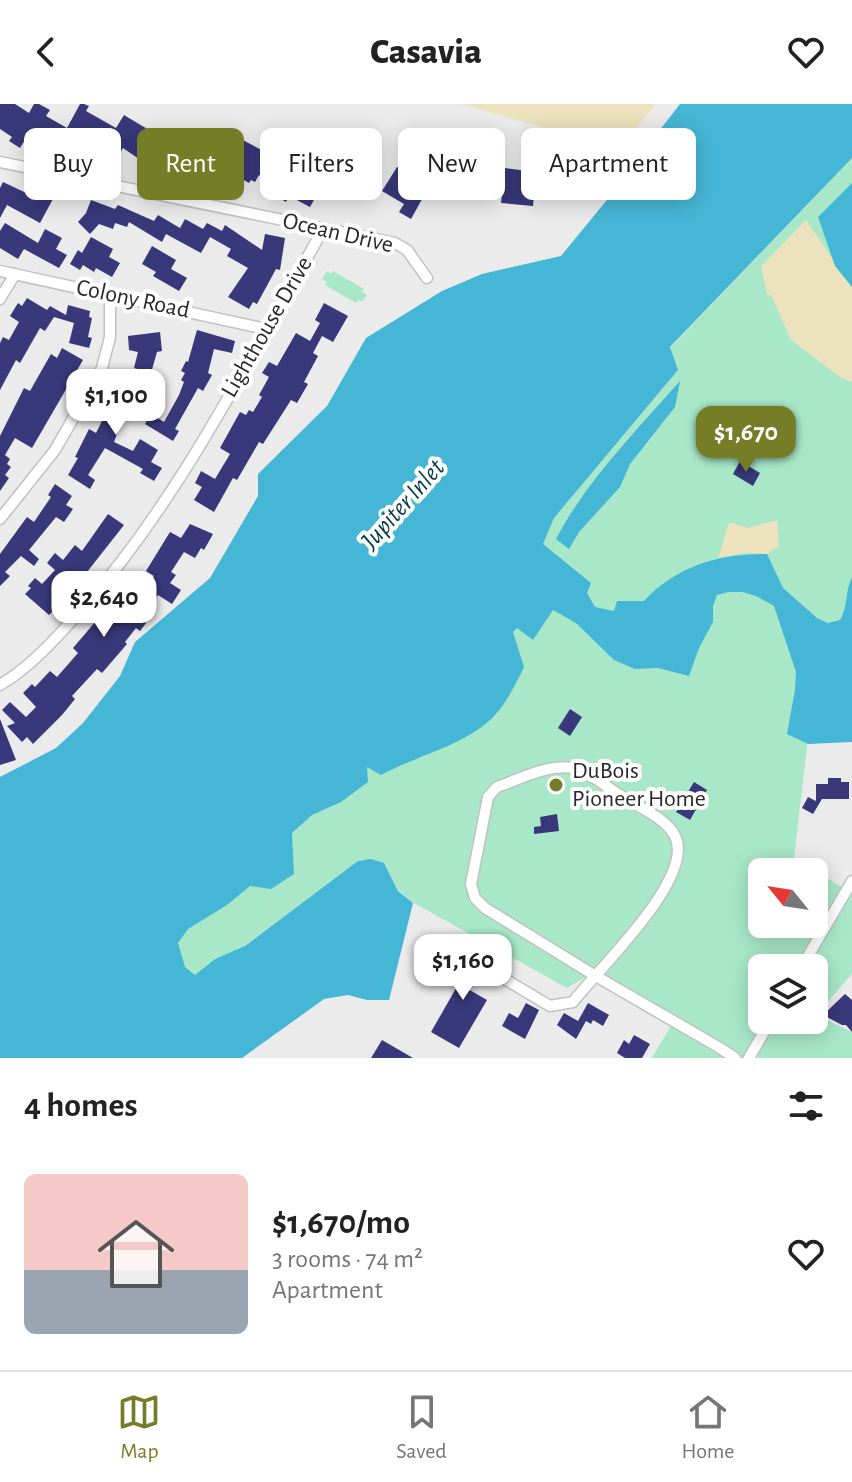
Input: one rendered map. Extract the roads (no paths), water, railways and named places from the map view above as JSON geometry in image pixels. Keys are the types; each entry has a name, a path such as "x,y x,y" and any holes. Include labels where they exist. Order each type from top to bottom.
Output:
{"street":[{"name":"Ocean Drive","path":"0,162 395,243 407,250 427,278"},
{"name":"Lighthouse Drive","path":"0,685 63,630 130,551 186,467 324,228"},
{"name":"Colony Road","path":"0,271 266,329"},
{"path":"0,299 15,274"},
{"path":"0,519 55,450 102,368 110,337 110,293"},
{"path":"503,978 550,1006 573,1002 594,975 657,902 676,867 676,839 668,827 579,770 550,769 497,787 488,797 471,884 475,898 529,937 594,975 735,1058"},
{"path":"809,954 852,881"},
{"path":"749,1058 763,1034"}],"water":[{"name":"Jupiter Inlet","path":"680,104 852,104 852,158 670,347 678,370 554,518 543,544 591,583 587,593 595,607 614,611 617,601 644,601 670,579 700,564 733,556 767,554 783,588 817,618 828,623 840,620 852,577 852,742 808,744 787,734 796,672 774,606 756,596 742,592 717,595 713,622 689,676 658,668 635,669 614,660 576,623 553,610 533,640 517,628 513,632 524,667 505,703 489,721 451,745 381,775 367,767 368,782 341,802 312,815 292,833 294,874 271,889 250,886 227,905 188,929 178,943 185,967 195,975 215,959 245,946 358,861 371,859 384,863 398,891 413,903 389,1000 367,1000 348,995 324,999 242,1058 0,1058 0,777 56,748 83,723 120,676 135,642 210,578 258,496 258,474 327,406 366,338 442,291 482,274 561,256 607,200 696,200 696,128 661,128"},
{"path":"852,183 852,287 835,266 818,217"},
{"path":"680,381 675,407 630,464 620,487 579,532 569,549 556,539 568,517 613,457"}],"place":[{"name":"DuBois Pioneer Home","path":"556,785"}]}
